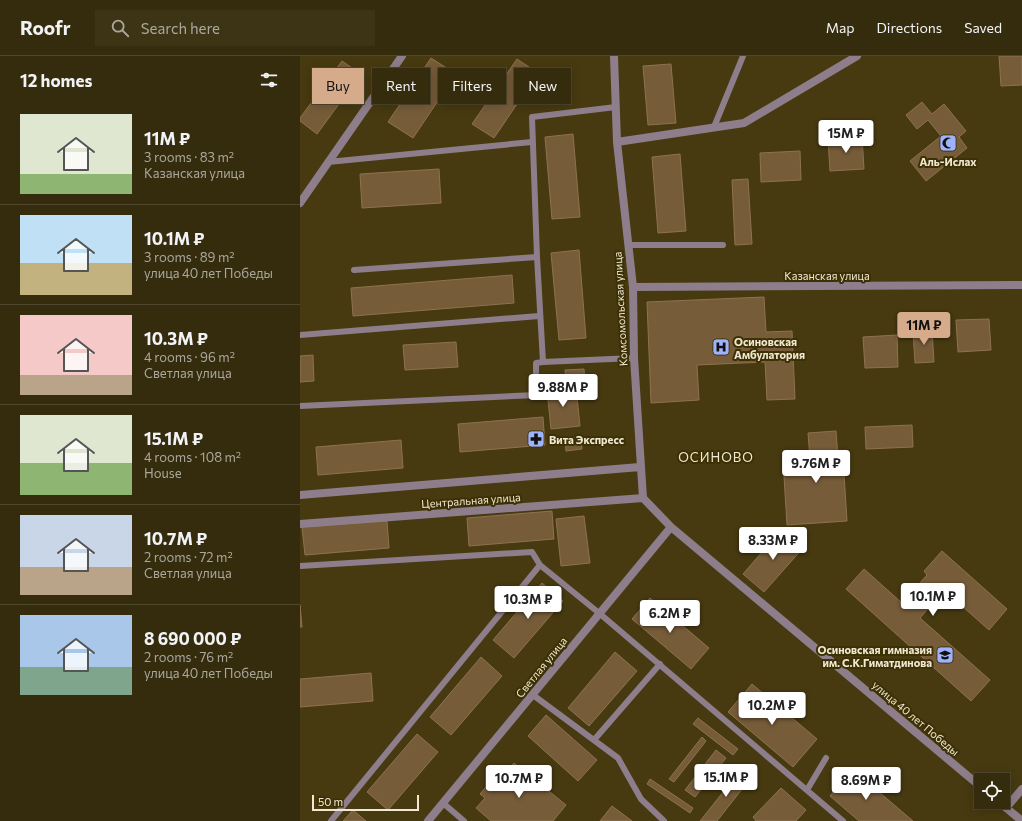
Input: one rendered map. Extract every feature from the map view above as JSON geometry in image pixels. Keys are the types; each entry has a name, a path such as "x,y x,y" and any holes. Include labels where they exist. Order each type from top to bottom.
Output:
{"street":[{"path":"300,203 402,56"},
{"name":"Комсомольская улица","path":"614,56 617,142 633,287 634,358 643,498"},
{"path":"617,142 744,123 857,56"},
{"name":"Казанская улица","path":"633,287 1022,285"},
{"name":"Центральная улица","path":"300,495 640,467"},
{"path":"643,498 671,527"},
{"name":"Центральная улица","path":"300,524 643,498"},
{"name":"Светлая улица","path":"428,821 671,527"},
{"name":"улица 40 лет Победы","path":"671,527 974,781"},
{"path":"1010,803 1022,789"},
{"path":"1007,809 1022,821"}],"lane":[{"path":"714,127 743,56"},
{"path":"543,362 536,257 532,117 616,107"},
{"path":"328,162 532,142"},
{"path":"628,245 723,245"},
{"path":"354,270 536,257"},
{"path":"300,335 539,316"},
{"path":"300,406 536,395 536,363 634,358"},
{"path":"300,566 532,552 540,565 660,664 844,821"},
{"path":"331,821 540,565"},
{"path":"594,740 660,664"},
{"path":"533,695 618,758 641,799 664,821"},
{"path":"807,790 826,758"},
{"path":"443,803 464,821"}],"building":[{"path":"999,56 1022,56 1022,85 1001,86"},
{"path":"431,58 447,68 438,68 438,101 413,138 388,122 400,104 430,104 430,68 424,68"},
{"path":"517,59 530,68 514,68 514,104 517,104 494,138 472,124 486,104 506,104 506,75"},
{"path":"342,61 352,68 337,68"},
{"path":"671,64 676,123 648,125 643,66"},
{"path":"312,102 312,104 339,104 317,134 300,121 300,118"},
{"name":"Аль-Ислах","path":"922,102 932,114 944,104 966,131 959,137 967,148 926,181 910,161 941,136 928,120 917,129 906,115"},
{"path":"573,134 580,217 552,219 545,137"},
{"path":"862,137 864,169 830,171 828,139"},
{"path":"800,151 801,180 761,182 760,153"},
{"path":"680,154 686,231 658,233 652,157"},
{"path":"439,169 441,203 362,208 360,174"},
{"path":"748,179 752,244 735,245 732,180"},
{"path":"579,250 586,338 559,340 551,253"},
{"path":"512,275 514,303 353,316 351,288"},
{"name":"Осиновская Амбулатория","path":"764,297 766,332 792,331 795,399 767,400 765,362 697,365 699,400 651,403 647,302"},
{"path":"989,319 991,350 958,352 956,320"},
{"path":"932,330 934,362 915,363 913,331"},
{"path":"897,335 898,367 865,368 863,337"},
{"path":"456,342 458,367 405,370 403,345"},
{"path":"313,355 314,381 300,382 300,356"},
{"path":"584,369 585,385 566,386 565,370"},
{"path":"576,388 580,426 551,429 547,390"},
{"path":"543,417 545,445 460,452 458,424"},
{"path":"912,425 913,447 866,449 865,427"},
{"path":"836,431 838,459 843,458 847,521 787,525 783,460 810,458 808,433"},
{"path":"581,437 582,449 566,451 565,439"},
{"path":"401,440 403,468 318,475 316,447"},
{"path":"552,511 554,539 469,546 467,518"},
{"path":"584,516 590,563 561,566 556,519"},
{"path":"387,521 389,548 305,555 302,527"},
{"path":"782,529 803,548 764,592 743,574"},
{"path":"942,551 1007,609 989,630 944,590 920,618 990,680 971,701 846,589 864,569 902,603 927,575 924,571"},
{"path":"542,583 563,601 514,658 493,640"},
{"path":"650,598 709,648 691,669 632,619"},
{"path":"300,605 302,627 300,627"},
{"path":"615,652 637,671 589,726 568,708"},
{"path":"481,657 502,676 451,735 430,717"},
{"path":"371,673 373,701 300,707 300,679"},
{"path":"752,684 817,739 793,767 728,712"},
{"path":"546,715 597,760 578,781 528,736"},
{"path":"698,718 738,749 733,755 693,724"},
{"path":"417,734 438,752 388,810 367,792"},
{"path":"702,737 706,741 674,782 669,779"},
{"path":"716,750 726,758 695,797 685,790"},
{"path":"514,763 566,805 553,821 491,821 476,808 485,798 480,794 491,781 494,783 502,773 504,775"},
{"path":"852,769 913,821 859,821 830,796"},
{"path":"740,771 750,779 717,821 700,821"},
{"path":"650,779 693,808 690,813 647,784"},
{"path":"781,788 806,810 796,821 756,821 753,817"},
{"path":"612,806 632,821 600,821"},
{"path":"353,810 366,821 343,821"}],"place":[{"name":"Аль-Ислах","path":"948,143"},
{"name":"Осиновская Амбулатория","path":"721,347"},
{"name":"Вита Экспресс","path":"536,439"},
{"name":"Осиновская гимназия им. С.К.Гиматдинова","path":"945,655"}],"district":[{"name":"ОСИНОВО","path":"716,457"}]}
